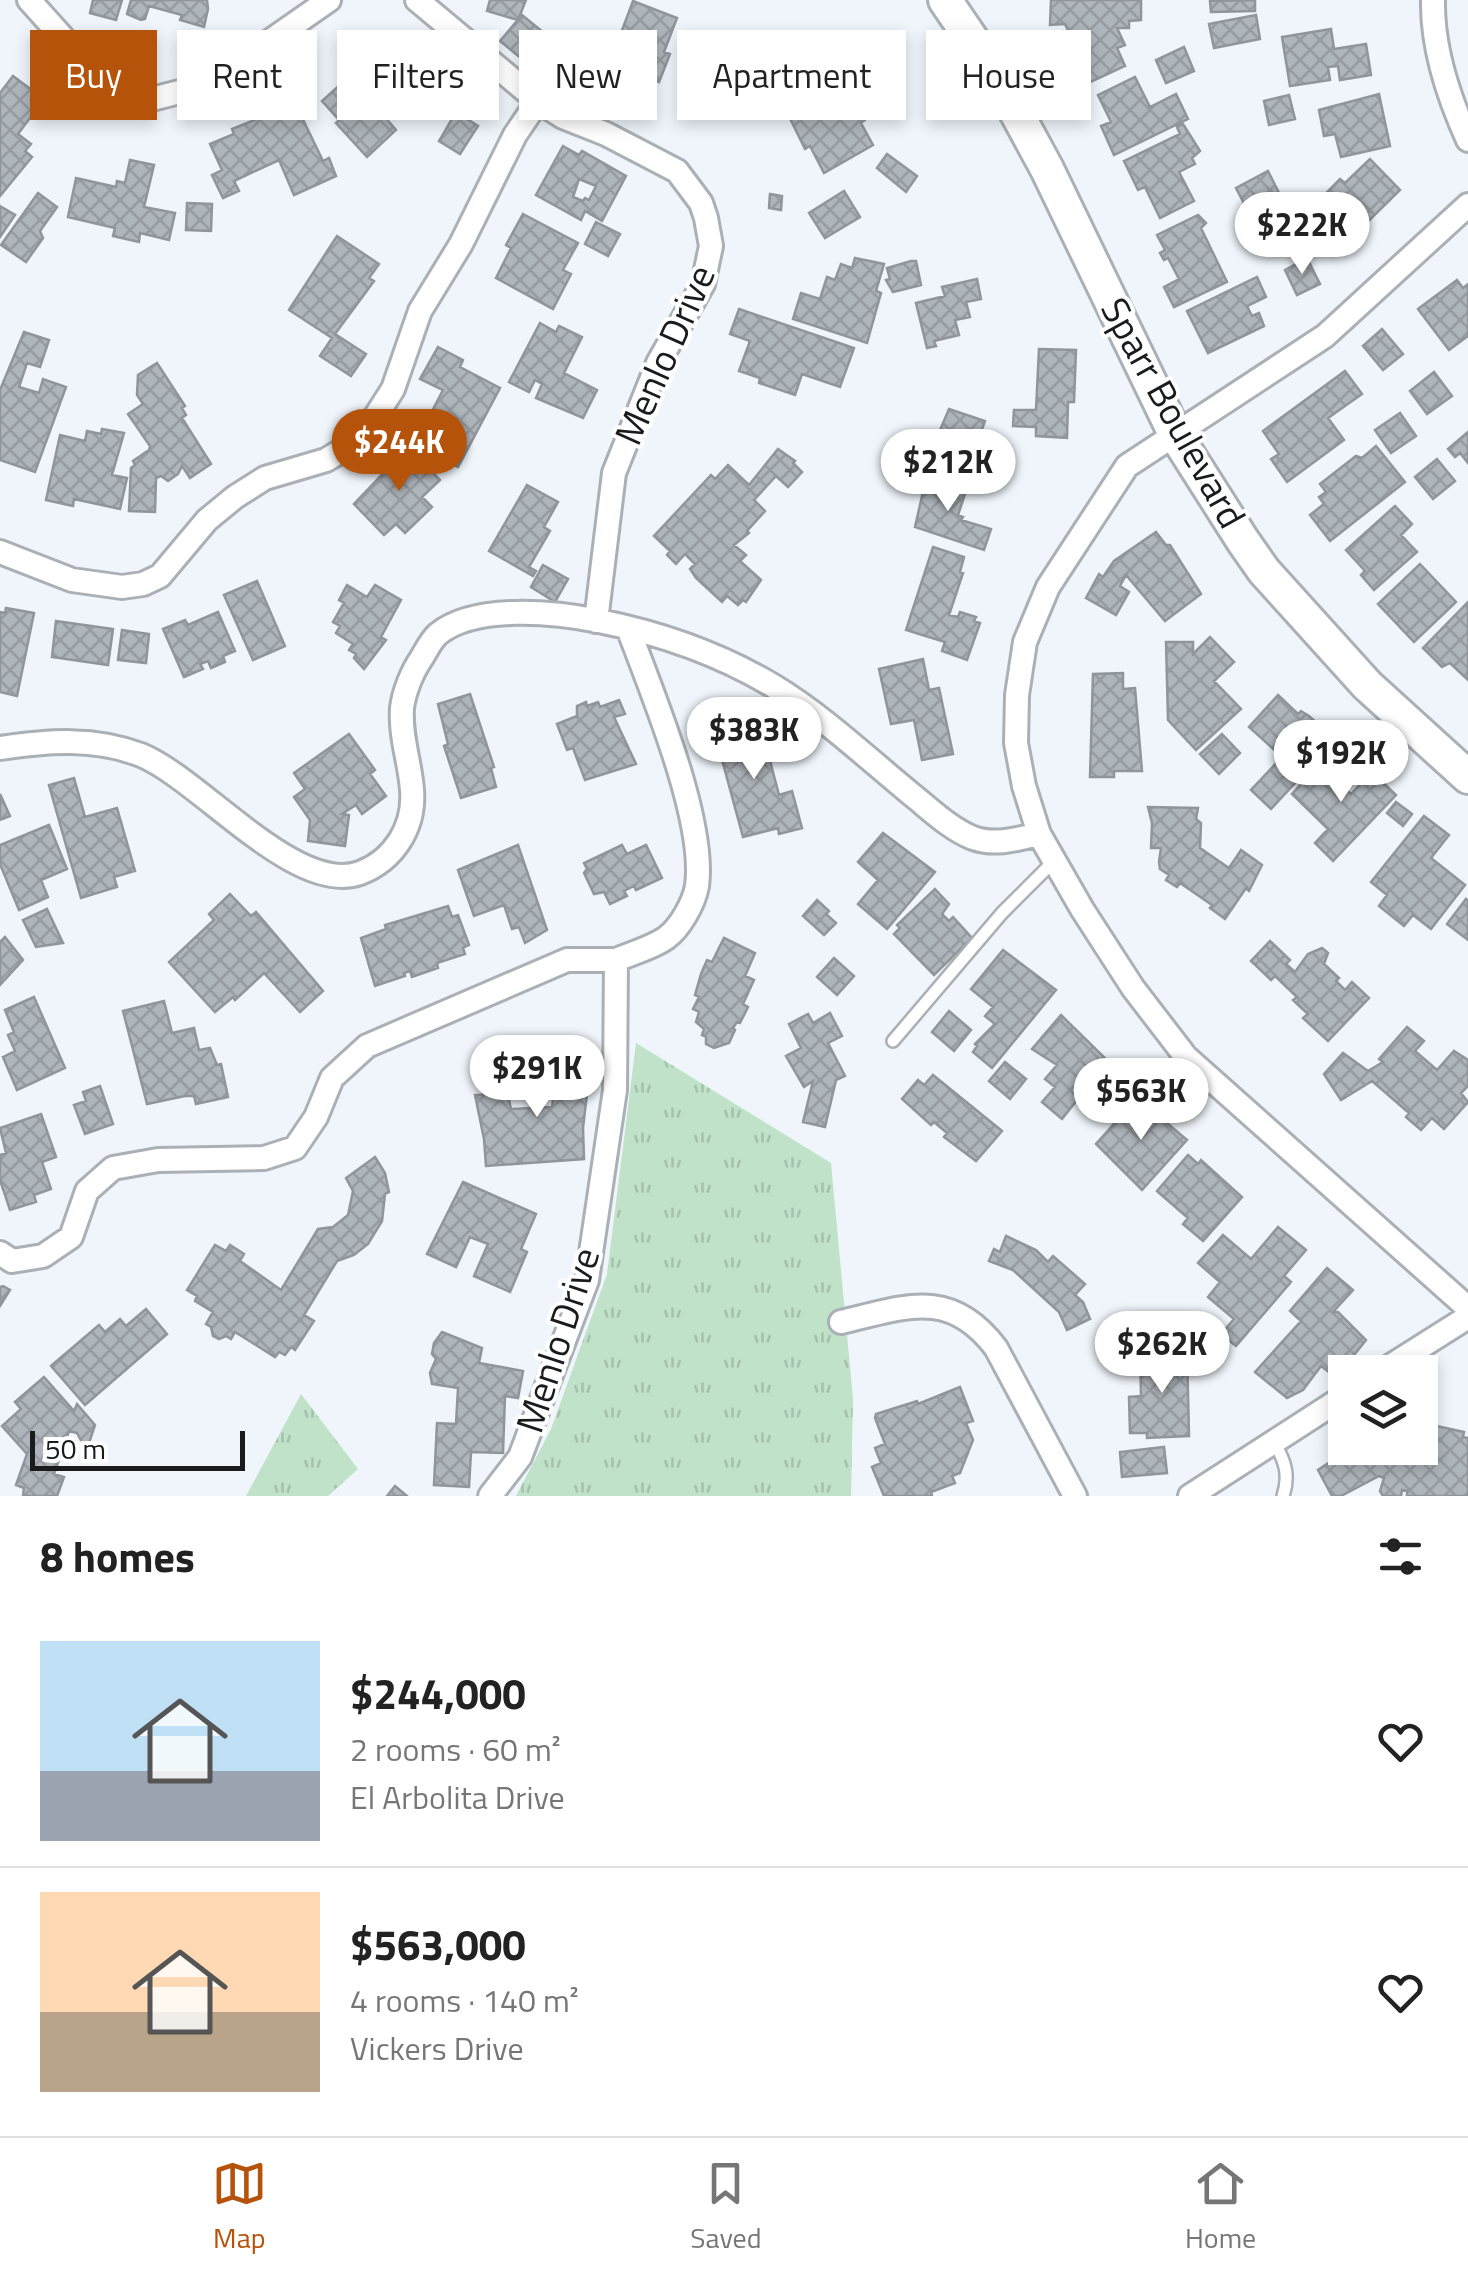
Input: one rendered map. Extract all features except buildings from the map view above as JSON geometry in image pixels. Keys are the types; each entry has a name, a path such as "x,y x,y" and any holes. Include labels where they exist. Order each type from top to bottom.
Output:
{"street":[{"path":"29,0 100,79 148,100 207,85 329,0"},
{"name":"Menlo Drive","path":"417,0 519,85"},
{"name":"Sparr Boulevard","path":"944,0 996,75 1047,169 1175,434 1264,571 1367,686 1468,778"},
{"path":"1434,0 1433,18 1443,72 1468,140"},
{"path":"0,552 72,580 122,587 143,584 160,576 208,520 235,497 265,478 326,460 361,439 393,389 420,311 461,244 525,120"},
{"name":"Menlo Drive","path":"571,120 677,171 700,202 711,246 703,284 658,363 614,473 596,620"},
{"path":"1468,204 1325,336 1128,466 1048,588 1025,642 1016,695 1016,743 1039,834 1132,988 1186,1057 1468,1308"},
{"path":"0,748 44,742 98,742 144,756 187,781 274,850 321,874 358,874 390,857 407,829 412,791 404,754 402,705 414,668 436,636 468,617 517,614 596,620 664,638 774,686 819,717 944,821 974,838 1008,842 1039,834"},
{"path":"0,1253 12,1260 44,1256 72,1237 87,1191 113,1168 158,1160 264,1158 295,1148 316,1117 332,1078 367,1046 567,960 616,960 667,938 685,916 696,889 696,842 687,803 628,628"},
{"name":"Menlo Drive","path":"490,1496 520,1457 587,1280 615,1090 616,960"},
{"path":"841,1322 918,1303 961,1314 982,1330 996,1348 1075,1496"},
{"path":"1409,1355 1468,1317"},
{"path":"1190,1496 1328,1407"}],"lane":[{"path":"893,1040 1002,914 1054,861"},
{"path":"1274,1442 1284,1460 1288,1480 1283,1496"}],"green space":[{"path":"636,1043 831,1163 853,1399 851,1496 516,1496 551,1429 607,1274"},
{"path":"301,1394 358,1469 328,1496 246,1496"}]}
